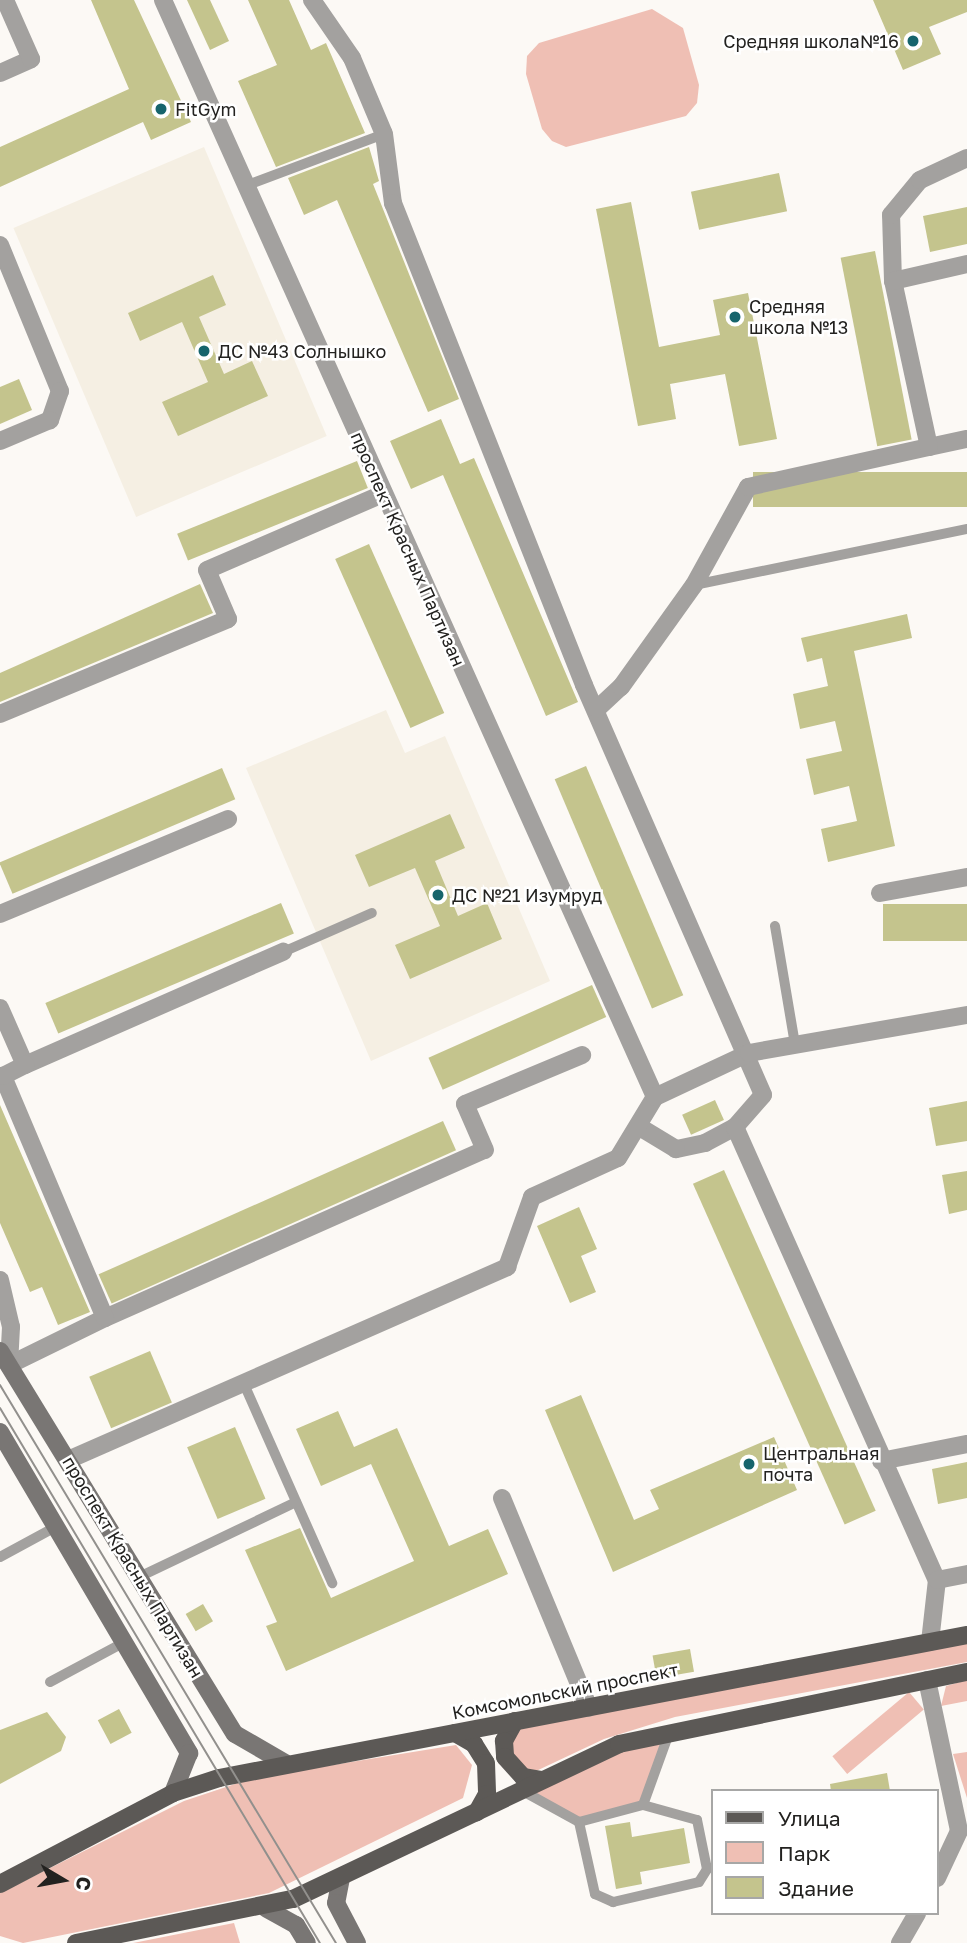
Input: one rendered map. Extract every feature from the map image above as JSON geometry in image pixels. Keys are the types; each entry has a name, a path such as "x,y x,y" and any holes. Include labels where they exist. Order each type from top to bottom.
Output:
{"main road":[{"name":"проспект Красных Партизан","path":"5,1358 235,1734 285,1763"},
{"path":"0,1432 126,1642 189,1754 173,1793"},
{"name":"Комсомольский проспект","path":"0,1884 173,1793 285,1763 589,1708 967,1634"},
{"path":"76,1943 267,1909 341,1878 620,1744 670,1731 967,1672"},
{"path":"515,1721 504,1741 505,1757 523,1777 541,1780"},
{"path":"455,1733 474,1745 486,1763 487,1794 477,1812"},
{"path":"341,1878 336,1903 357,1943"},
{"path":"267,1909 296,1925 307,1943"}],"street":[{"path":"0,73 31,59 5,0"},
{"name":"проспект Красных Партизан","path":"163,0 655,1097"},
{"path":"312,0 352,58 384,134 393,203 597,709 749,1053 764,1095 735,1127 676,1149 638,1126"},
{"path":"929,447 893,281 891,215 920,180 967,158"},
{"path":"0,245 6,279 60,391 50,420 0,441"},
{"path":"893,281 967,264"},
{"path":"597,709 621,687 694,585 748,487 967,439"},
{"path":"0,715 228,619 207,570 383,494"},
{"path":"0,914 228,819"},
{"path":"880,893 967,877"},
{"path":"106,1318 3,1076 283,952"},
{"path":"0,1008 25,1065"},
{"path":"68,1460 507,1267 532,1197 618,1158 655,1097 749,1053 967,1015"},
{"path":"5,1358 106,1318 485,1150 465,1104 582,1055"},
{"path":"735,1127 881,1461 937,1580 930,1642"},
{"path":"0,1280 11,1327 5,1358"},
{"path":"881,1461 967,1444"},
{"path":"502,1498 589,1708"},
{"path":"937,1580 967,1574"},
{"path":"927,1680 963,1830 939,1874"},
{"path":"900,1943 914,1917"}],"lane":[{"path":"245,186 384,134"},
{"path":"694,585 967,529"},
{"path":"283,952 372,913"},
{"path":"775,926 795,1044"},
{"path":"244,1384 332,1583"},
{"path":"139,1577 296,1502"},
{"path":"0,1557 57,1526"},
{"path":"50,1682 126,1642"},
{"path":"643,1805 670,1731"},
{"path":"520,1790 579,1822 643,1805 697,1820 707,1869 699,1882 613,1902 595,1894 579,1822"},
{"path":"914,1917 915,1943"}],"shaded area":[{"path":"204,147 327,436 136,517 13,228"},
{"path":"386,710 405,753 445,736 550,981 371,1061 246,768"}],"green space":[{"path":"652,9 683,28 699,85 697,103 686,116 566,147 552,141 542,129 526,74 527,56 539,43"},
{"path":"967,1643 967,1662 675,1717 604,1739 534,1772 512,1761 511,1739 520,1729"},
{"path":"967,1680 967,1701 941,1706 946,1686"},
{"path":"909,1692 924,1710 847,1774 832,1756"},
{"path":"670,1731 643,1805 579,1822 521,1790"},
{"path":"456,1745 472,1765 463,1798 269,1893 23,1943 0,1936 0,1893 184,1801 253,1778"},
{"path":"967,1752 967,1798 953,1754"},
{"path":"234,1923 240,1943 133,1943"}],"building":[{"path":"91,0 134,0 191,122 151,140 143,122 0,187 0,147 129,89"},
{"path":"187,0 210,0 229,41 210,50"},
{"path":"248,0 289,0 311,50 326,43 365,133 276,167 238,81 277,65"},
{"name":"Средняя школа№16","path":"873,0 967,0 967,12 929,27 941,54 903,70"},
{"path":"369,147 379,181 373,184 459,399 428,412 337,200 304,215 288,178"},
{"path":"779,173 787,211 699,230 691,192"},
{"name":"Средняя школа №13","path":"631,202 659,347 720,335 713,300 748,293 777,439 739,446 725,374 670,384 676,419 638,426 596,209"},
{"path":"967,207 967,244 930,252 923,216"},
{"path":"875,251 912,439 877,446 841,258"},
{"name":"ДС №43 Солнышко","path":"213,275 226,305 199,317 224,374 252,361 268,396 178,436 162,402 208,382 182,322 140,341 128,313"},
{"path":"19,379 32,410 0,424 0,387"},
{"path":"441,419 460,464 474,458 578,702 546,716 443,475 411,489 390,441"},
{"path":"357,461 368,488 188,561 177,534"},
{"path":"753,472 967,472 967,507 753,507"},
{"path":"369,544 444,713 410,728 335,559"},
{"path":"200,584 213,613 0,702 0,673"},
{"path":"907,614 912,638 854,651 895,846 828,862 821,829 857,821 849,786 814,795 806,759 842,751 835,721 800,729 793,694 828,686 822,658 807,662 801,638"},
{"path":"586,766 683,995 652,1008 555,779"},
{"path":"222,768 235,799 13,894 0,862"},
{"name":"ДС №21 Изумруд","path":"450,814 465,848 435,861 458,916 487,903 502,939 410,979 395,945 440,926 415,868 369,887 355,855"},
{"path":"281,903 294,933 58,1033 45,1003"},
{"path":"883,904 967,904 967,941 883,941"},
{"path":"592,985 606,1017 443,1090 428,1058"},
{"path":"715,1100 724,1120 691,1135 682,1115"},
{"path":"967,1101 967,1141 936,1146 929,1108"},
{"path":"0,1105 90,1312 58,1325 42,1287 30,1292 0,1223"},
{"path":"443,1121 456,1150 112,1304 99,1274"},
{"path":"724,1170 876,1511 845,1525 693,1184"},
{"path":"967,1171 967,1210 949,1214 942,1175"},
{"path":"579,1207 597,1249 581,1256 596,1292 570,1303 537,1226"},
{"path":"150,1351 172,1403 111,1428 89,1377"},
{"name":"Центральная почта","path":"581,1395 634,1520 659,1509 650,1490 774,1437 797,1490 613,1572 545,1410"},
{"path":"338,1411 354,1447 397,1428 449,1546 488,1529 508,1574 286,1671 266,1626 277,1622 245,1550 300,1528 331,1598 414,1561 371,1464 321,1486 296,1429"},
{"path":"235,1427 265,1499 218,1519 187,1447"},
{"path":"967,1462 967,1498 938,1504 932,1469"},
{"path":"203,1604 213,1621 196,1631 186,1614"},
{"path":"690,1649 694,1672 657,1678 653,1656"},
{"path":"119,1709 132,1733 110,1744 98,1720"},
{"path":"47,1712 66,1737 61,1751 0,1784 0,1730"},
{"path":"887,1773 890,1789 831,1789 830,1784"},
{"path":"630,1822 632,1837 684,1828 690,1863 640,1872 642,1884 616,1889 605,1826"}],"tram line":[{"path":"0,1385 336,1943"},
{"path":"0,1408 320,1943"}],"place":[{"name":"Средняя школа№16","path":"913,41"},
{"name":"FitGym","path":"161,109"},
{"name":"Средняя школа №13","path":"735,317"},
{"name":"ДС №43 Солнышко","path":"204,351"},
{"name":"ДС №21 Изумруд","path":"438,895"},
{"name":"Центральная почта","path":"749,1464"}]}
